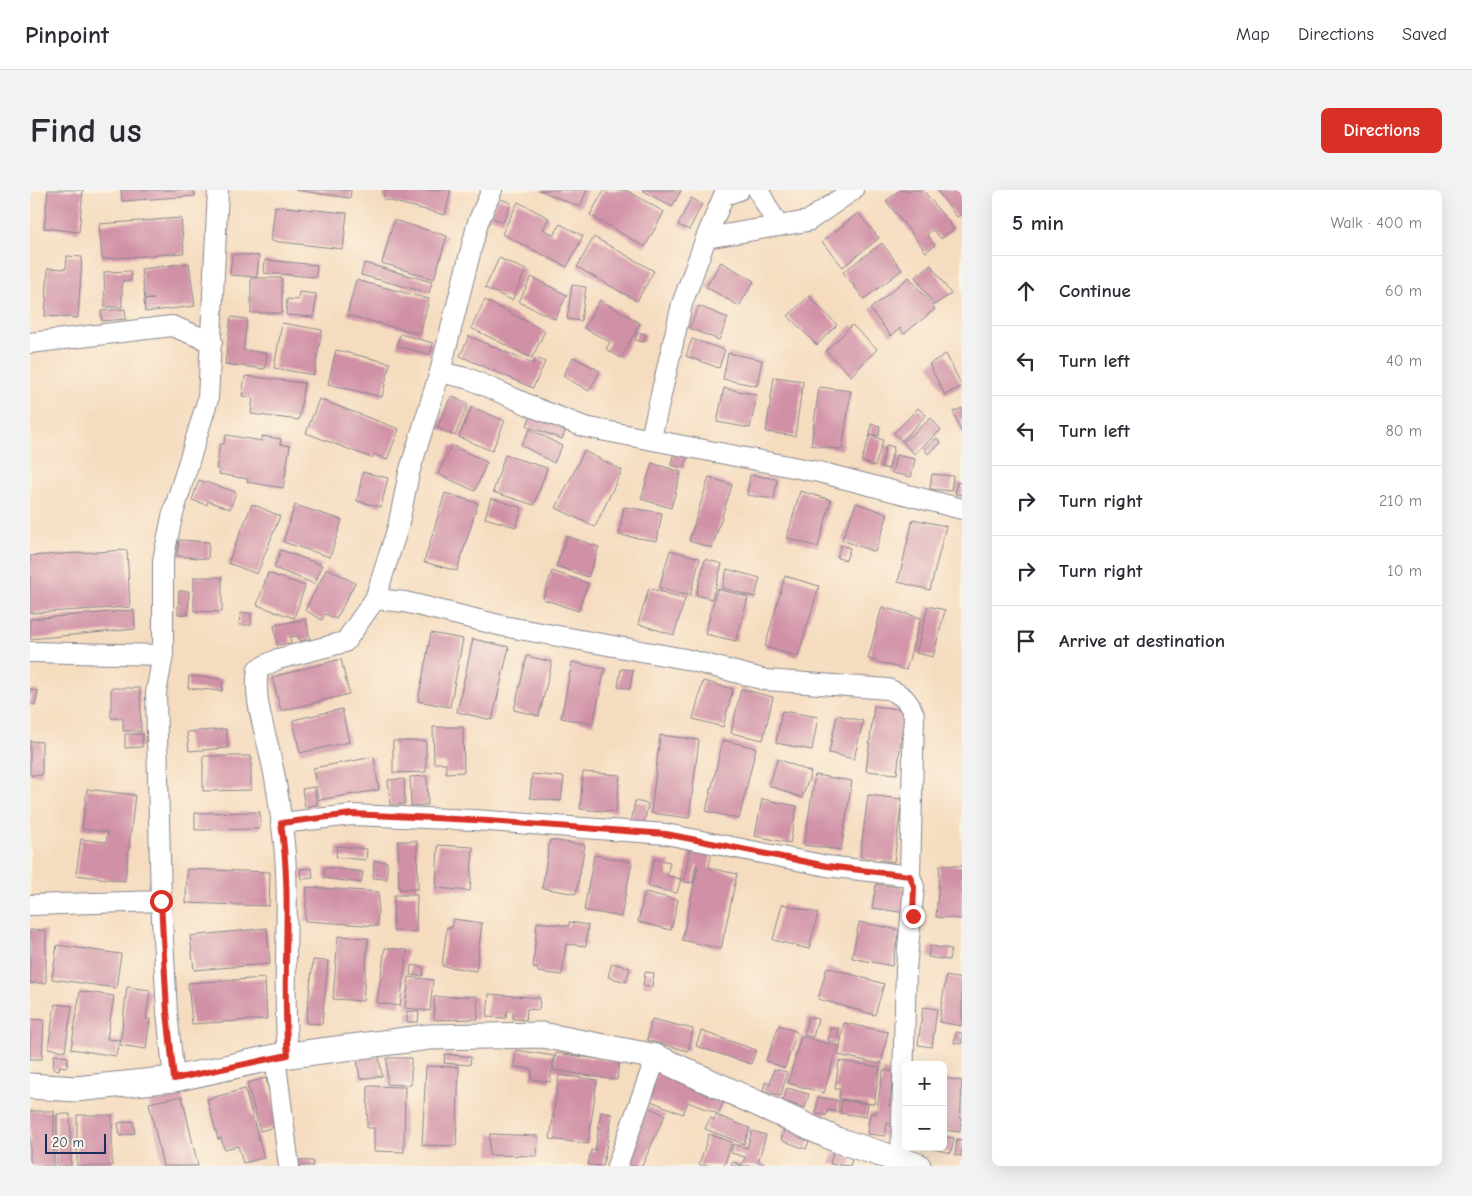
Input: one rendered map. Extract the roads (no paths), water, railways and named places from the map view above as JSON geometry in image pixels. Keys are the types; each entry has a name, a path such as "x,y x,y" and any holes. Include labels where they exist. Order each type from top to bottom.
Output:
{"street":[{"path":"174,1079 167,1012 161,901 156,693 163,655 163,560 172,517 208,399 218,190"},
{"path":"289,1166 282,1056 286,1032 288,937 281,823 272,759 259,708 256,684 258,669 278,659 344,642 375,599 398,527 409,473 440,372 478,222 492,190"},
{"path":"651,438 682,304 724,195 739,190"},
{"path":"758,190 778,226"},
{"path":"706,238 778,226 791,226 808,221 853,190"},
{"path":"30,343 172,326 212,342"},
{"path":"440,372 470,379 585,427 651,438 819,472 962,509"},
{"path":"30,1086 76,1089 174,1079 282,1056 429,1037 542,1035 656,1058 836,1140 909,1163 906,968 914,887 910,876 914,715 908,701 902,695 888,688 766,680 685,659 503,626 405,602 375,599"},
{"path":"30,652 163,655"},
{"path":"281,823 352,814 474,820 666,834 827,866 910,876"},
{"path":"30,905 161,901"},
{"path":"617,1166 656,1058"}]}
